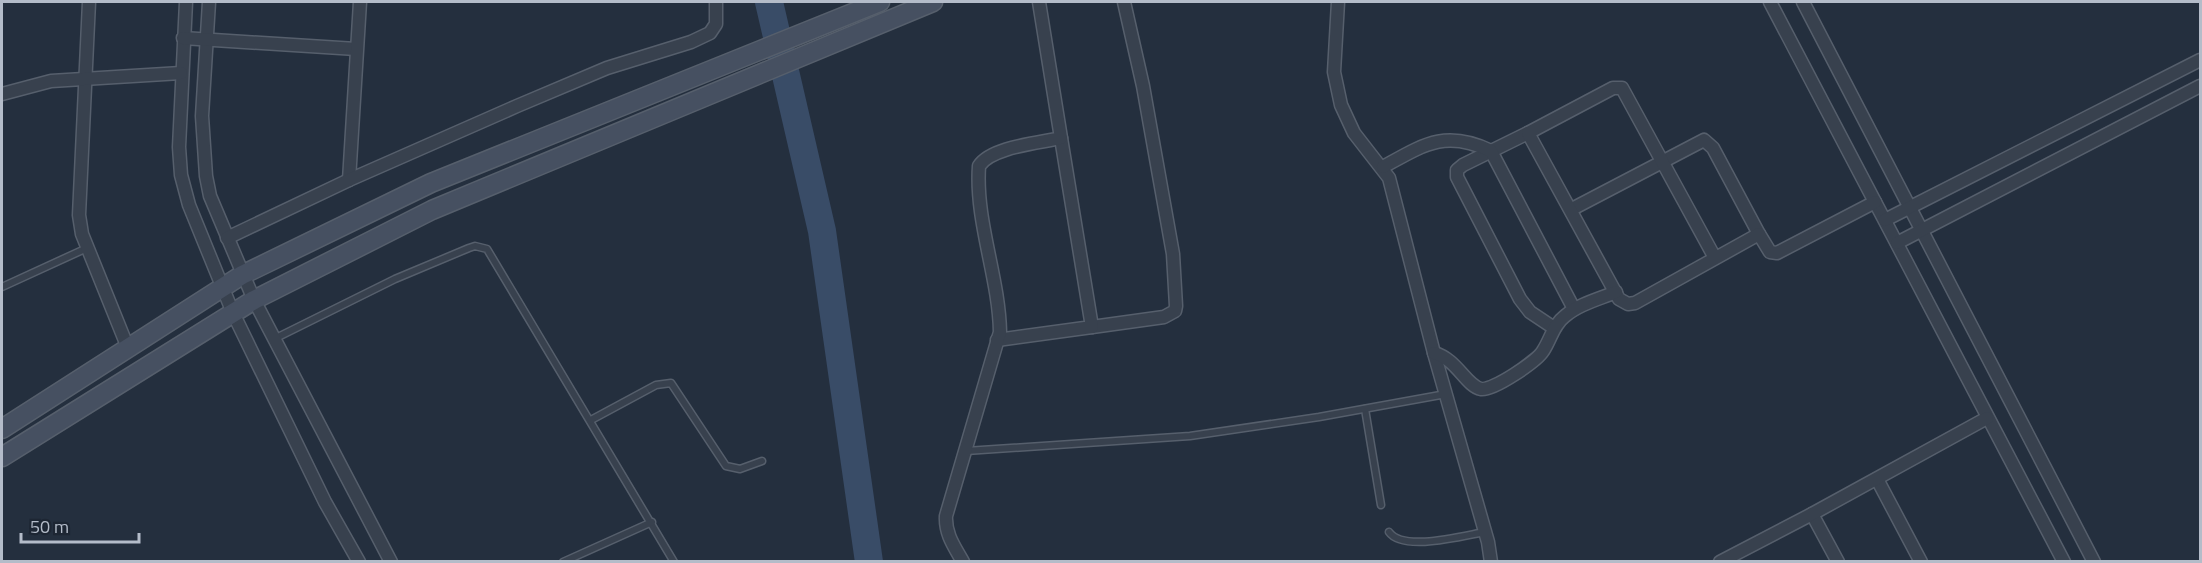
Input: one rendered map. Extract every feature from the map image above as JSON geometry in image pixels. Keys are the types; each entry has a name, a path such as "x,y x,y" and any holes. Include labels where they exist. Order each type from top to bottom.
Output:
{"main road":[{"path":"2,429 242,275 431,183 880,2"},
{"path":"2,457 254,300 432,210 933,2"}],"street":[{"path":"88,2 79,215 88,247 128,348"},
{"path":"186,2 181,73 181,175 189,205 232,313 325,502 359,561"},
{"path":"209,2 202,116 206,176 210,196 254,300 391,561"},
{"path":"349,180 360,2"},
{"path":"227,238 349,180 607,68 691,42 710,33 716,24 716,2"},
{"path":"1039,2 1092,327"},
{"path":"998,340 1164,317 1175,311 1177,300 1173,254 1143,86 1124,2"},
{"path":"1338,2 1334,72 1341,105 1358,140 1383,167 1393,189 1434,353 1486,532 1491,561"},
{"path":"1770,2 2064,561"},
{"path":"1803,2 2094,561"},
{"path":"183,38 356,49"},
{"path":"1885,220 2200,60"},
{"path":"2,94 40,83 85,77 181,73"},
{"path":"1897,243 2200,86"},
{"path":"1554,328 1530,312 1520,299 1457,177 1457,171 1463,165 1618,87 1622,88 1663,160 1715,258"},
{"path":"1528,133 1572,209 1619,299 1628,304 1635,303 1759,234"},
{"path":"963,561 945,527 998,340 999,304 986,237 979,166 984,158 999,152 1061,138"},
{"path":"1383,167 1438,140 1474,143 1491,151 1574,309"},
{"path":"1572,209 1701,140 1708,141 1770,252 1777,254 1875,202"},
{"path":"1434,353 1451,360 1473,385 1480,389 1490,388 1536,358 1543,351 1554,328 1574,309 1616,292"},
{"path":"1720,561 1812,514 1987,418"},
{"path":"1877,479 1921,561"},
{"path":"1812,514 1838,561"}],"lane":[{"path":"2,287 88,247"},
{"path":"274,339 395,279 469,248 487,249 674,561"},
{"path":"591,420 656,385 668,381 726,466 740,469 762,461"},
{"path":"965,451 1190,436 1446,394"},
{"path":"1365,409 1381,505"},
{"path":"563,561 652,522"},
{"path":"1389,532 1394,538 1410,543 1486,532"}],"waterway":[{"path":"769,2 822,231 869,562"}]}
